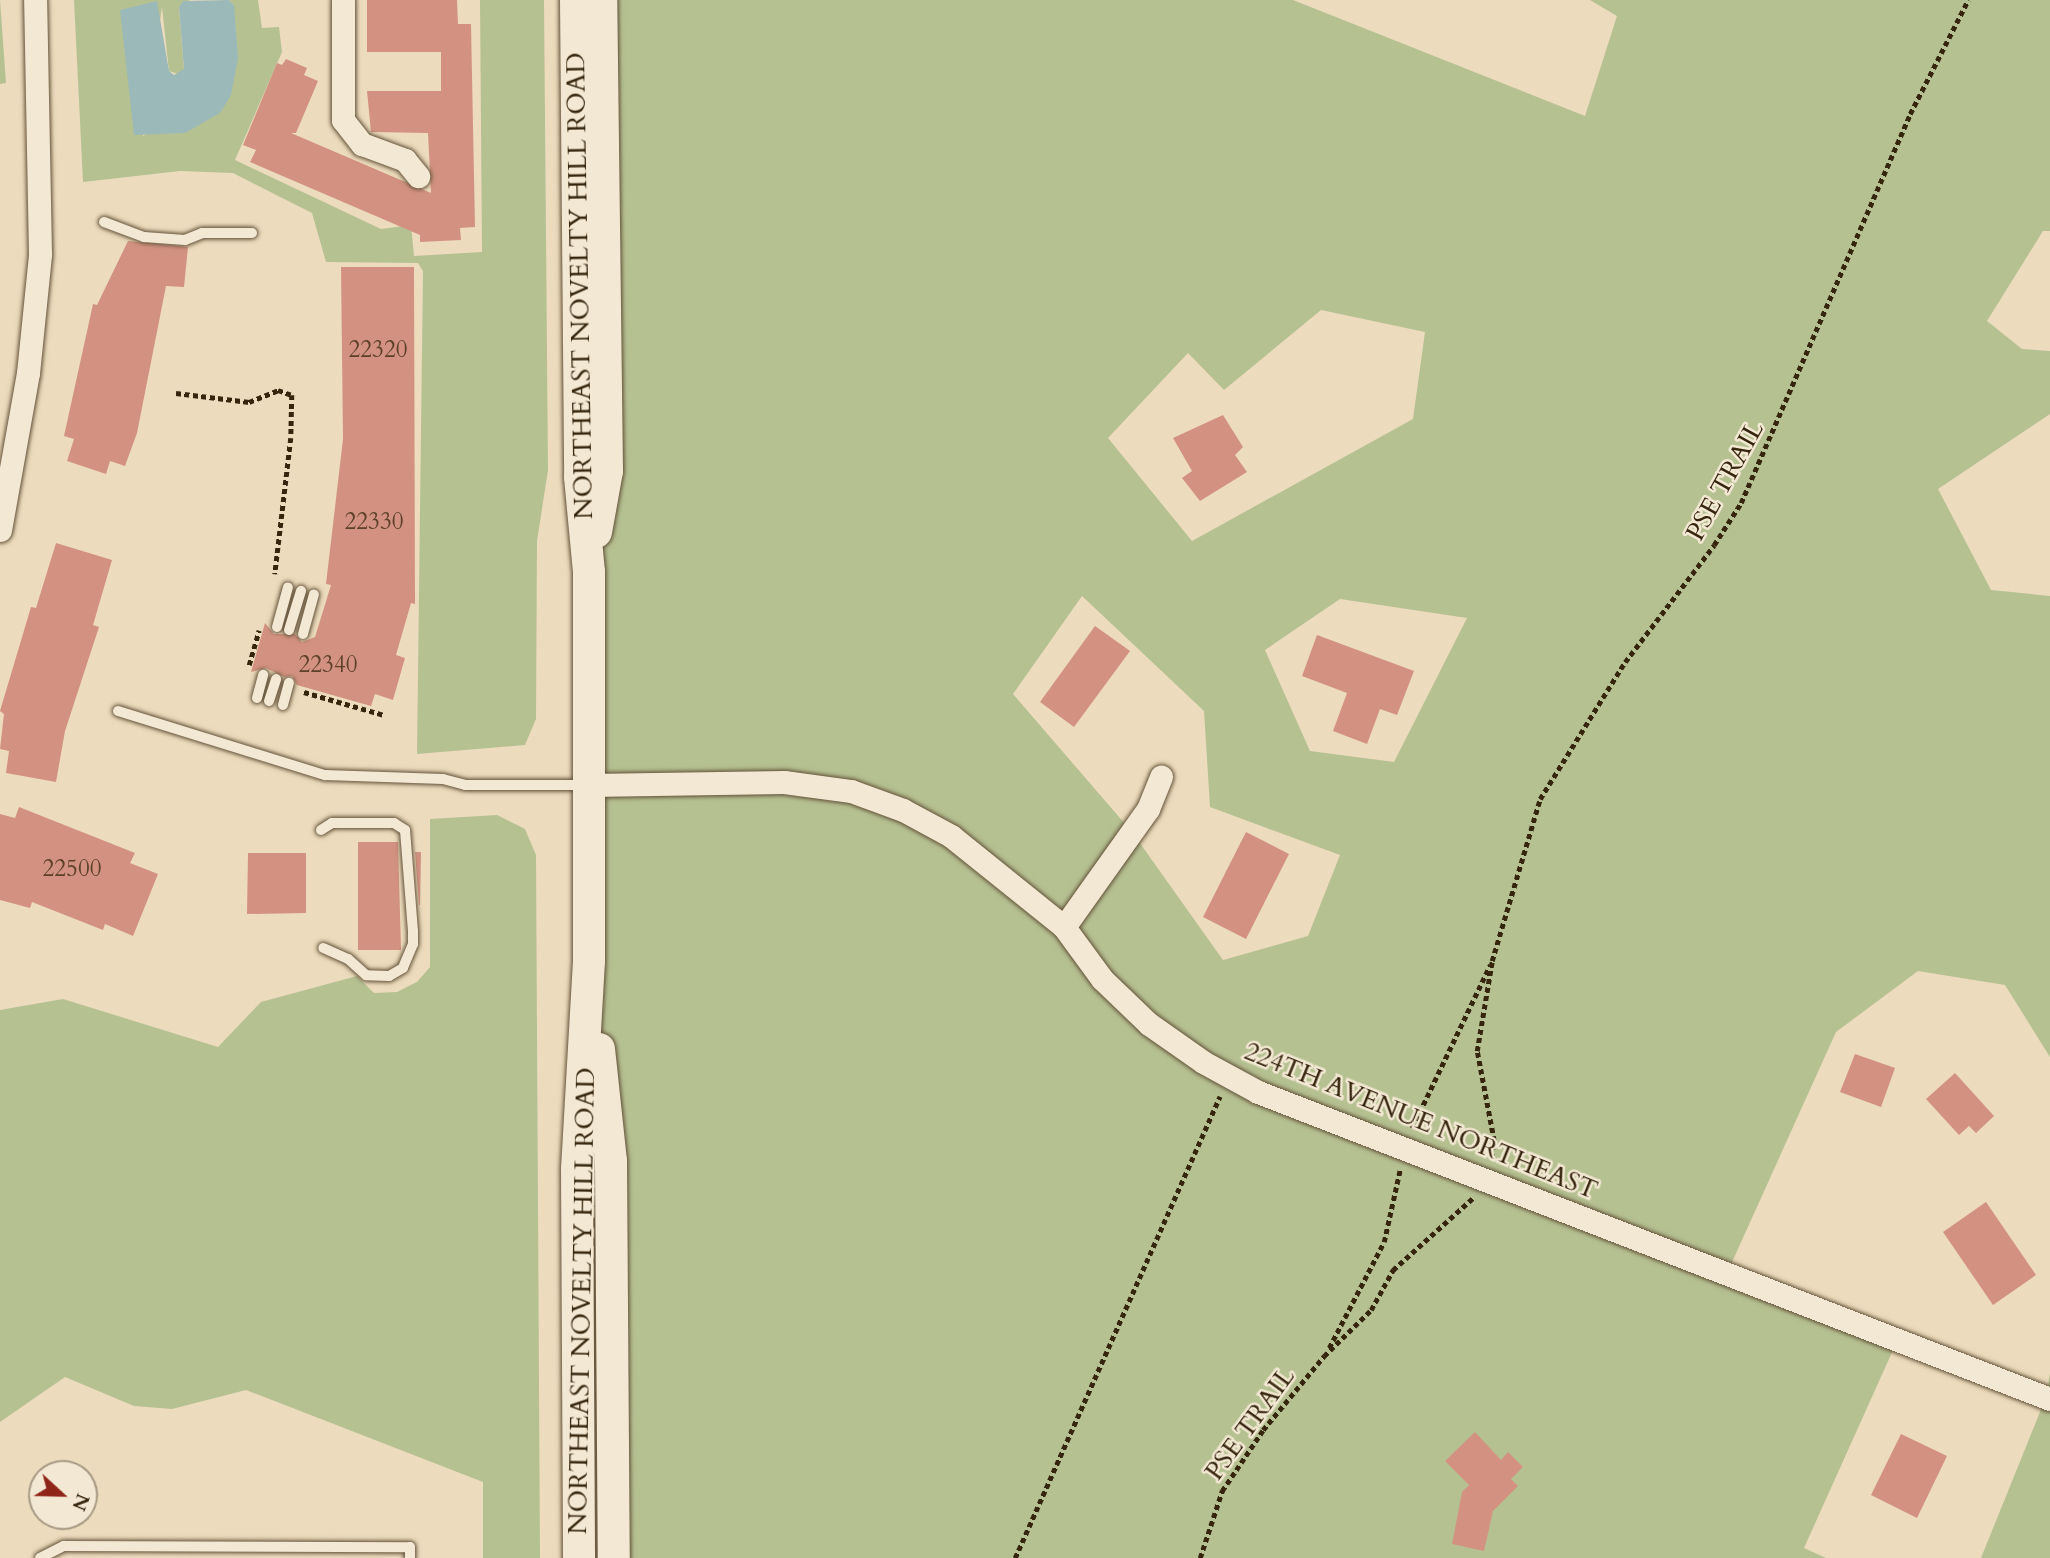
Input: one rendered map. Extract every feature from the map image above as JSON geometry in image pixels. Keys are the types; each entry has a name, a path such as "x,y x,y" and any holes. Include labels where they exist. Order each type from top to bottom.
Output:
{"main road":[{"name":"NORTHEAST NOVELTY HILL ROAD","path":"576,0 580,477 589,572 589,961 577,1170 579,1558"},
{"name":"NORTHEAST NOVELTY HILL ROAD","path":"589,572 607,471 601,0"},
{"name":"NORTHEAST NOVELTY HILL ROAD","path":"589,961 611,1161 614,1558"}],"street":[{"path":"0,530 28,373 41,240 35,0"},
{"path":"342,0 343,120 362,144 405,160 418,176"},
{"path":"1064,927 1148,809 1161,777"},
{"name":"224TH AVENUE NORTHEAST","path":"589,785 784,782 851,791 903,810 951,836 1064,927 1102,979 1149,1024 1258,1092 2050,1399"}],"lane":[{"path":"104,222 144,237 186,240 202,233 252,233"},
{"path":"277,627 288,587"},
{"path":"289,630 301,591"},
{"path":"303,634 314,594"},
{"path":"257,698 262,678"},
{"path":"269,701 276,679"},
{"path":"283,705 289,685"},
{"path":"118,711 334,776 443,779 465,785 589,785"},
{"path":"321,830 332,823 394,823 405,830 413,931 403,968 389,976 366,975 348,959 323,948"},
{"path":"40,1558 64,1546 410,1547 410,1558"}],"path":[{"name":"PSE TRAIL","path":"1492,961 1539,799 1625,662 1714,545 1741,503 1910,114 1968,0"},
{"path":"176,393 249,402 278,390 292,395 291,438 272,583"},
{"path":"261,623 246,676 262,678"},
{"path":"289,685 384,715"},
{"path":"1015,1558 1229,1076"},
{"name":"PSE TRAIL","path":"1200,1558 1222,1491 1263,1430 1324,1356"}],"green space":[{"path":"0,0 6,83 0,84"},
{"path":"74,0 190,0 179,7 184,70 181,75 169,71 162,7 143,137 234,5 229,0 258,0 262,28 279,27 282,52 235,160 381,229 411,225 414,256 482,252 480,0 544,0 548,470 537,541 536,719 525,745 417,754 423,271 418,263 326,262 312,213 233,173 180,171 83,182"},
{"path":"601,0 1293,0 1585,116 1617,16 1590,0 2050,0 2050,231 2043,231 1987,321 2022,349 2050,351 2050,414 1938,489 1991,590 2050,596 2050,1057 2005,985 1918,971 1836,1032 1728,1271 1898,1339 1804,1548 1826,1558 614,1558 589,961","holes":["1321,310 1425,332 1413,419 1192,541 1108,438 1188,353 1224,390","1082,596 1204,711 1210,807 1340,855 1308,936 1223,960 1132,832 1013,694","1340,599 1467,618 1394,762 1310,751 1265,650"]},
{"path":"497,815 525,829 536,855 540,1558 483,1558 483,1482 246,1390 172,1409 134,1406 65,1377 0,1422 0,1010 63,999 218,1047 261,1002 357,976 374,993 397,992 417,982 430,967 430,819"},
{"path":"2050,1373 2050,1558 1981,1558 2046,1397"}],"water":[{"path":"229,0 234,5 238,58 231,95 220,113 185,133 134,135 120,10 157,1 169,71 174,75 184,69 179,7 183,1"}],"building":[{"path":"367,0 457,0 458,24 471,24 475,227 460,228 461,240 420,242 420,235 250,162 256,150 243,145 277,63 282,65 286,59 307,68 304,75 318,81 296,133 291,133 431,193 428,133 371,132 367,91 441,91 441,52 367,52"},
{"path":"128,241 188,247 184,287 166,286 137,433 125,466 110,461 106,474 67,461 74,439 64,436 93,304 97,305"},
{"path":"341,267 414,267 415,604 411,603 396,655 405,658 393,700 375,694 371,706 297,685 292,676 284,677 266,668 251,672 265,623 274,634 295,634 302,642 315,637 331,585 326,584 343,439"},
{"path":"1223,415 1243,447 1235,455 1247,472 1200,501 1182,478 1192,471 1173,438"},
{"path":"56,543 112,560 93,625 99,627 65,731 56,782 6,773 9,751 0,749 4,714 0,711 31,607 36,608"},
{"path":"1095,626 1130,651 1074,727 1040,702"},
{"path":"1317,635 1414,671 1397,715 1380,709 1367,744 1333,731 1347,693 1302,676"},
{"path":"19,807 135,853 130,863 158,874 133,936 105,924 103,930 32,902 30,908 0,900 0,814 15,818"},
{"path":"1246,832 1289,854 1246,939 1203,917"},
{"path":"358,842 398,842 401,950 358,950"},
{"path":"415,852 421,852 420,905 419,905"},
{"path":"248,853 306,853 306,913 247,914"},
{"path":"1855,1054 1895,1068 1881,1107 1840,1092"},
{"path":"1955,1073 1994,1116 1976,1133 1969,1126 1959,1135 1926,1099"},
{"path":"1986,1202 2036,1275 1993,1305 1943,1232"},
{"path":"1475,1432 1501,1460 1508,1452 1523,1467 1511,1479 1518,1486 1493,1511 1484,1551 1452,1544 1462,1492 1469,1485 1445,1461"},
{"path":"1901,1434 1947,1456 1917,1518 1871,1495"}]}
